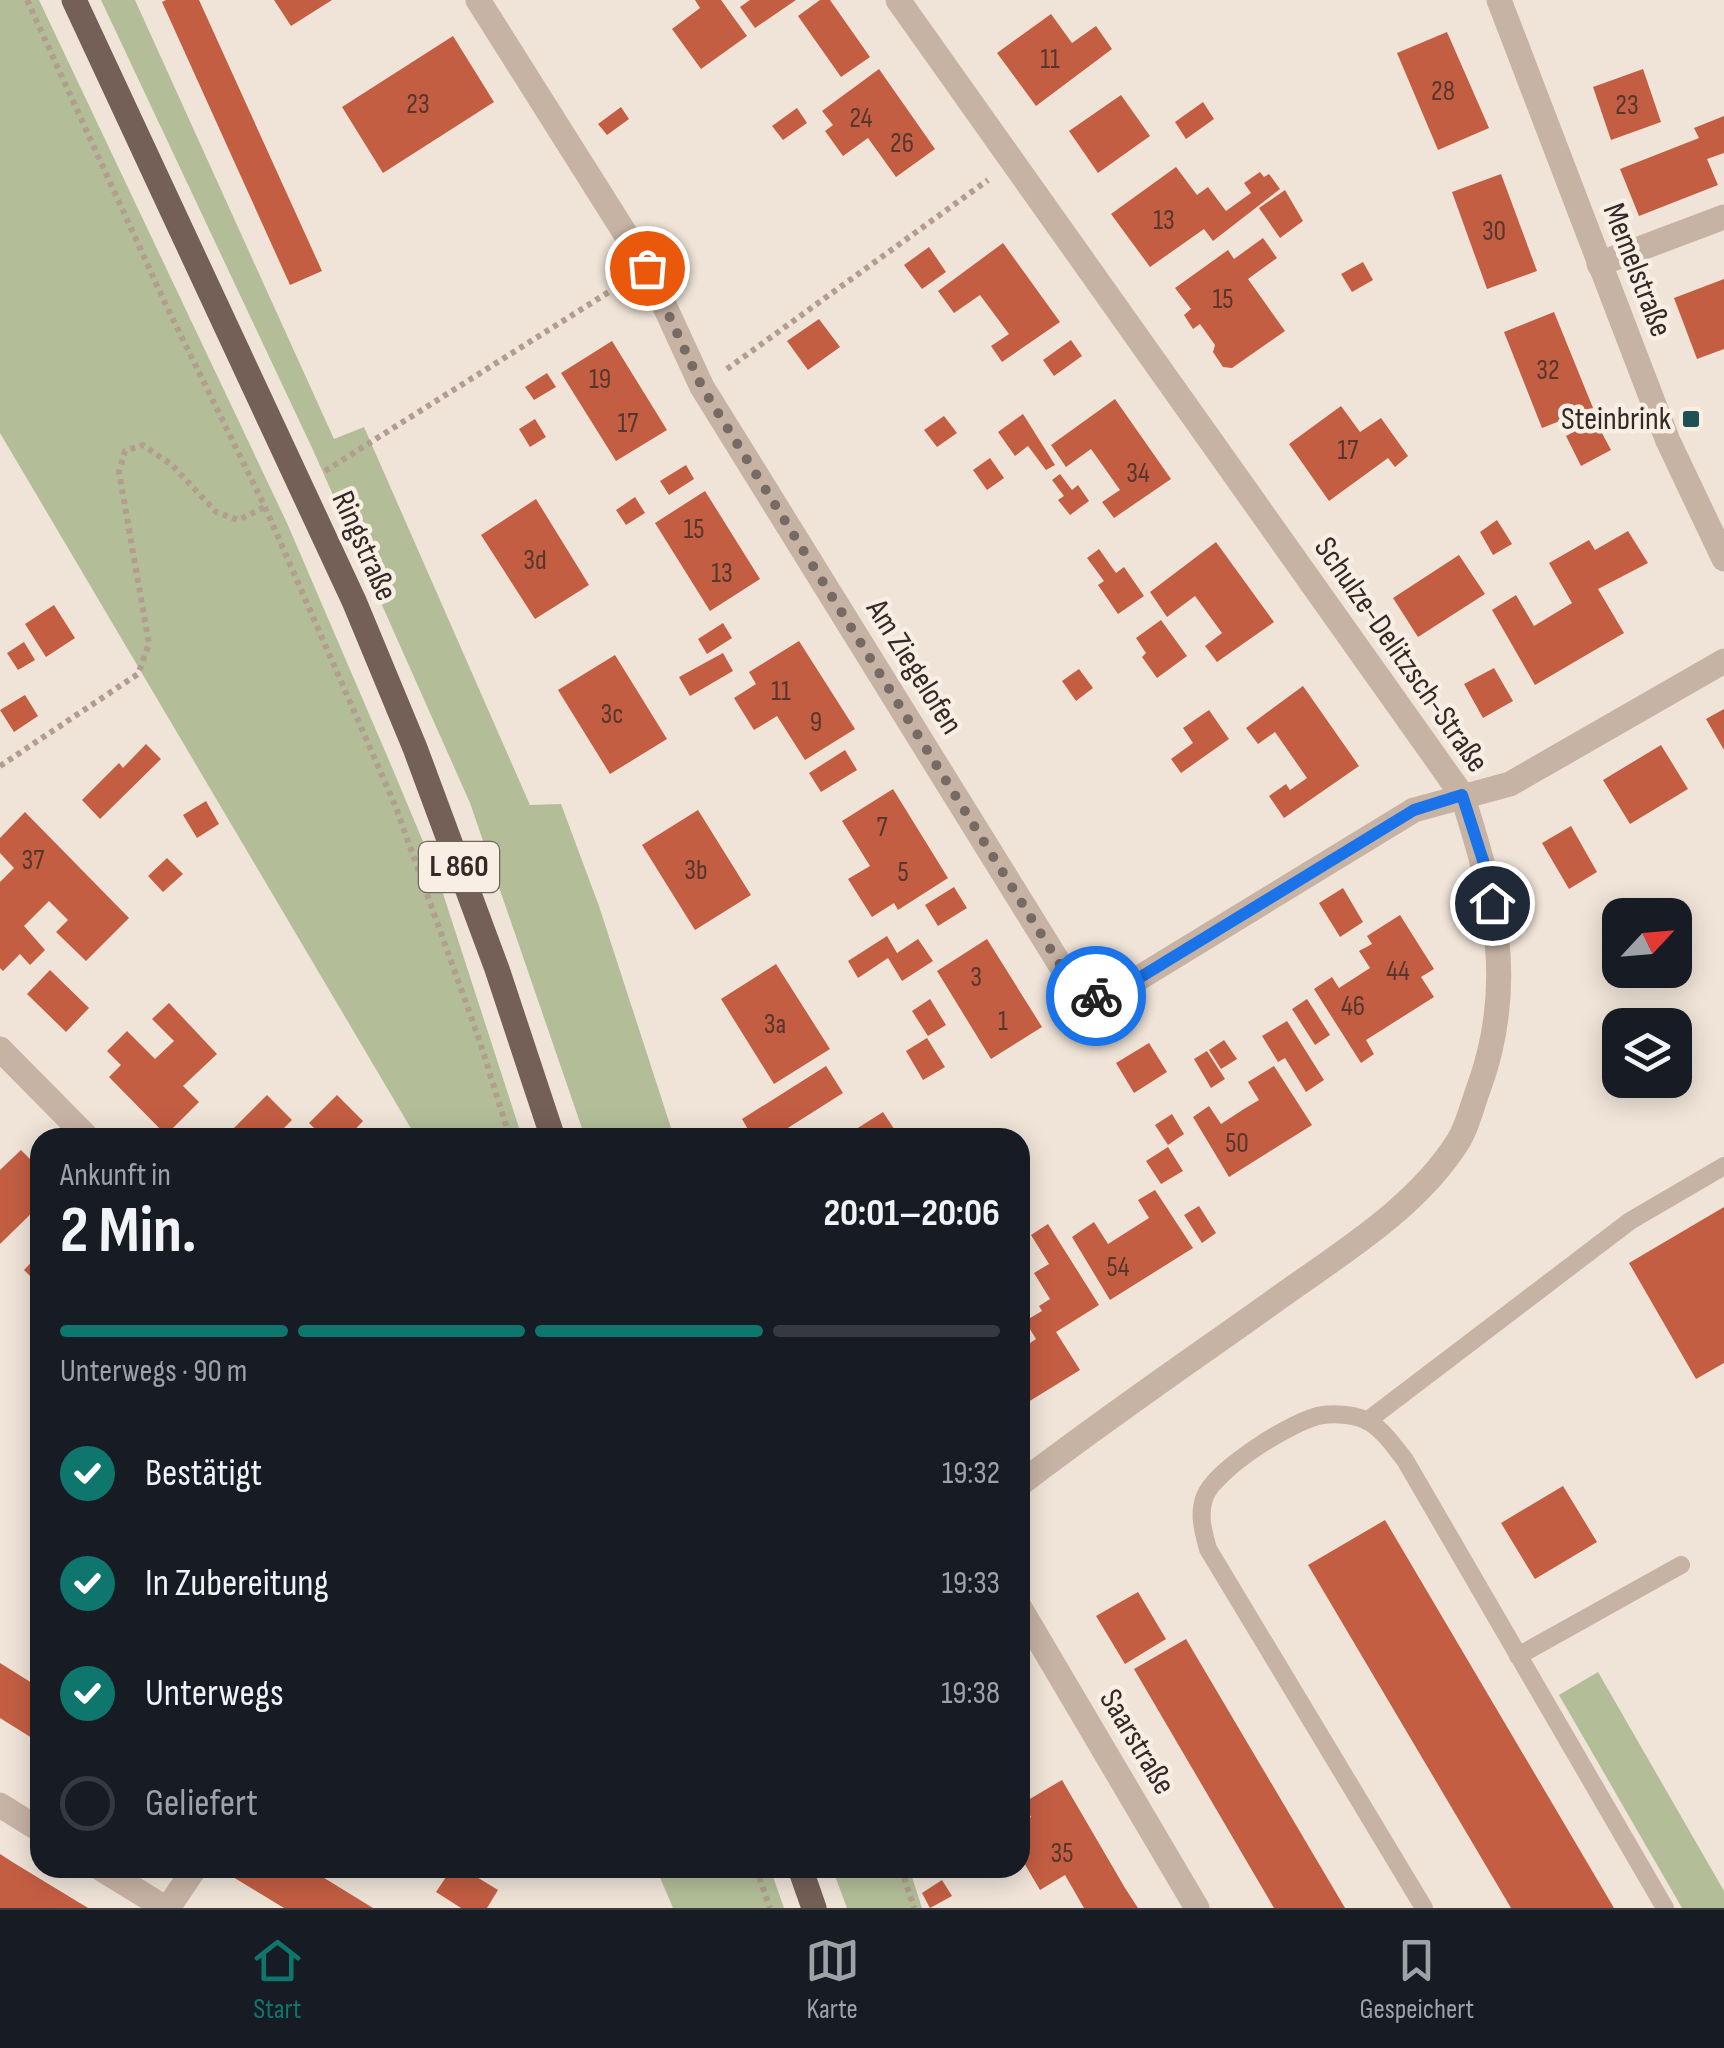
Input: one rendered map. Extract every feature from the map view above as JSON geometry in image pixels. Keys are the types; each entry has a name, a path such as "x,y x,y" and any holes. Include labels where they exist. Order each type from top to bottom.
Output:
{"main road":[{"name":"Ringstraße","path":"74,0 354,600 415,748 497,969 550,1128"},
{"path":"804,1878 814,1908"}],"street":[{"name":"Am Ziegelofen","path":"478,0 647,268 702,387 1064,971 1081,989 1097,996 1121,989 1414,810 1462,795"},
{"name":"Schulze-Delitzsch-Straße","path":"898,0 1462,795 1488,876 1500,958 1498,1012 1484,1074 1461,1138 1432,1176 1358,1242 1030,1477"},
{"name":"Memelstraße","path":"1499,0 1668,441 1724,559"},
{"path":"1599,264 1724,217"},
{"path":"1462,795 1510,784 1724,661"},
{"path":"0,1049 78,1128"},
{"name":"Saarstraße","path":"1030,1625 1197,1908"},
{"path":"0,1805 30,1824"},
{"path":"116,1878 166,1908 188,1878"}],"lane":[{"path":"1366,1420 1630,1221 1724,1166"},
{"path":"1424,1908 1222,1573 1208,1548 1201,1520 1204,1498 1214,1480 1231,1463 1320,1415 1366,1420 1405,1460 1666,1908"},
{"path":"1518,1656 1681,1565"}],"path":[{"path":"27,0 165,302 265,507 395,805 507,1128"},
{"path":"702,387 1014,162"},
{"path":"0,766 138,674 146,660 150,644 119,472 125,451 143,445 172,465 216,512 238,520 301,486 647,268"},
{"path":"760,1878 770,1908"},
{"path":"904,1878 914,1908"}],"green space":[{"path":"0,0 39,0 287,523 391,765 437,875 519,1128 411,1128 0,433"},
{"path":"101,0 135,0 334,439 364,427 530,805 561,804 599,906 671,1128 582,1128 470,803 313,450"},
{"path":"1598,1672 1724,1891 1724,1908 1682,1908 1559,1695"},
{"path":"660,1878 774,1878 784,1908 673,1908"},
{"path":"836,1878 912,1878 922,1908 847,1908"}],"building":[{"path":"199,0 322,271 290,285 162,2"},
{"path":"274,0 332,0 291,26"},
{"path":"695,0 721,0 747,36 701,69 672,29 700,8"},
{"path":"750,0 796,0 755,28 740,7"},
{"path":"820,0 830,0 870,57 841,77 798,16"},
{"path":"1051,14 1072,43 1096,26 1112,49 1036,106 997,53"},
{"path":"1447,32 1489,128 1438,150 1397,53"},
{"path":"453,36 494,102 383,173 342,107"},
{"path":"879,69 935,149 896,177 868,138 843,156 825,131 833,125 822,111"},
{"path":"1643,69 1661,122 1611,140 1593,87"},
{"path":"1121,95 1150,136 1098,173 1069,131"},
{"path":"1203,102 1214,119 1186,139 1175,122"},
{"path":"621,107 629,119 607,135 598,124"},
{"path":"797,108 807,123 783,140 772,126"},
{"path":"1724,116 1724,153 1707,159 1718,185 1639,216 1620,169 1699,138 1694,128"},
{"path":"1176,167 1197,195 1208,187 1226,211 1251,193 1244,183 1260,172 1264,177 1269,174 1280,189 1213,241 1204,229 1150,267 1111,214"},
{"path":"1501,174 1537,271 1487,289 1452,192"},
{"path":"1285,190 1303,221 1280,238 1259,208"},
{"path":"1263,238 1277,258 1248,279 1285,331 1232,368 1223,367 1213,352 1215,345 1200,324 1193,329 1184,315 1191,309 1175,288 1228,250 1234,259"},
{"path":"1003,243 1060,322 1002,362 991,346 1009,334 980,295 954,313 938,291"},
{"path":"929,247 946,272 922,289 904,265"},
{"path":"1363,262 1373,280 1352,292 1341,274"},
{"path":"1724,279 1724,349 1697,359 1674,298"},
{"path":"1554,312 1593,408 1542,428 1504,332"},
{"path":"819,319 840,347 808,370 787,341"},
{"path":"1071,340 1082,356 1054,376 1043,360"},
{"path":"612,341 667,430 616,461 561,373"},
{"path":"547,373 556,387 534,400 525,387"},
{"path":"1115,399 1171,479 1114,518 1102,502 1120,490 1091,449 1066,467 1051,445"},
{"path":"1341,406 1360,432 1381,418 1408,456 1395,467 1388,458 1329,501 1289,444"},
{"path":"1023,414 1055,465 1046,470 1028,446 1015,456 998,432"},
{"path":"944,416 957,433 937,447 924,430"},
{"path":"535,419 546,437 530,447 519,429"},
{"path":"1595,420 1611,450 1581,466 1566,436"},
{"path":"990,458 1004,478 987,490 973,470"},
{"path":"686,465 694,479 669,495 660,481"},
{"path":"1060,474 1072,490 1078,485 1089,501 1070,515 1058,500 1064,496 1052,480"},
{"path":"705,491 760,579 710,611 655,523"},
{"path":"635,497 645,513 626,525 616,510"},
{"path":"536,499 589,585 535,619 481,535"},
{"path":"1497,520 1512,544 1493,555 1480,532"},
{"path":"1628,531 1648,563 1598,589 1624,633 1535,685 1492,610 1516,595 1534,626 1572,603 1549,563 1589,540 1595,550"},
{"path":"1216,542 1274,622 1217,662 1205,646 1222,633 1195,596 1167,617 1150,592"},
{"path":"1099,549 1116,573 1124,567 1144,596 1118,614 1098,585 1104,581 1087,558"},
{"path":"1459,555 1485,594 1418,637 1393,598"},
{"path":"54,605 75,638 46,657 25,624"},
{"path":"1161,620 1187,656 1157,678 1142,657 1146,653 1136,638"},
{"path":"723,623 732,638 707,654 698,639"},
{"path":"799,641 855,729 805,760 777,716 754,730 734,698 756,684 749,672"},
{"path":"24,642 35,660 18,670 7,653"},
{"path":"723,653 733,671 690,696 679,677"},
{"path":"615,655 667,739 610,774 558,690"},
{"path":"1494,668 1513,701 1483,718 1464,684"},
{"path":"1079,669 1093,688 1076,701 1062,681"},
{"path":"1303,686 1359,766 1284,818 1269,796 1286,784 1290,790 1307,778 1275,732 1258,744 1246,728"},
{"path":"25,695 38,716 14,732 0,710"},
{"path":"1724,709 1724,750 1706,719"},
{"path":"1209,710 1229,739 1181,773 1171,759 1193,743 1183,728"},
{"path":"146,744 161,759 100,819 82,800 119,763 123,768"},
{"path":"1661,745 1688,789 1630,824 1603,780"},
{"path":"845,750 857,770 821,792 809,773"},
{"path":"893,789 948,878 898,910 894,903 872,917 848,879 870,866 842,821"},
{"path":"206,801 219,824 197,838 183,815"},
{"path":"698,810 751,895 695,930 642,845"},
{"path":"25,812 129,918 86,961 56,932 68,920 49,901 24,926 45,950 30,965 20,954 3,971 0,968 0,882 14,868 0,853 0,838"},
{"path":"1571,826 1597,872 1569,889 1542,843"},
{"path":"167,858 183,874 163,892 148,876"},
{"path":"954,887 967,908 938,926 925,905"},
{"path":"1343,888 1363,922 1340,937 1319,903"},
{"path":"1400,915 1434,969 1421,977 1434,997 1366,1040 1374,1054 1361,1063 1314,989 1332,977 1339,988 1370,968 1359,951 1372,944 1367,936"},
{"path":"887,936 897,953 918,939 933,961 902,981 888,958 858,978 848,961"},
{"path":"987,939 1042,1027 991,1059 937,971"},
{"path":"776,964 830,1049 774,1084 721,999"},
{"path":"50,970 89,1008 66,1032 27,994"},
{"path":"930,999 946,1025 928,1036 912,1011"},
{"path":"1307,999 1330,1035 1315,1045 1292,1009"},
{"path":"169,1003 217,1054 183,1086 199,1102 173,1128 159,1128 109,1077 121,1065 107,1051 127,1031 155,1059 174,1041 152,1019"},
{"path":"1287,1021 1324,1080 1306,1092 1285,1058 1278,1062 1262,1036"},
{"path":"927,1038 945,1067 923,1080 906,1051"},
{"path":"1224,1040 1237,1059 1221,1069 1209,1050"},
{"path":"1149,1043 1167,1072 1134,1093 1116,1063"},
{"path":"1207,1051 1225,1079 1211,1088 1194,1059"},
{"path":"826,1066 843,1093 788,1128 747,1128 742,1119"},
{"path":"1274,1066 1312,1125 1229,1177 1193,1117 1209,1106 1221,1124 1259,1100 1248,1082"},
{"path":"267,1095 292,1120 284,1128 234,1128"},
{"path":"337,1095 363,1121 356,1128 314,1128 309,1123"},
{"path":"883,1112 893,1128 858,1128"},
{"path":"1172,1114 1184,1134 1168,1145 1155,1125"},
{"path":"1168,1147 1183,1171 1161,1184 1146,1161"},
{"path":"21,1150 30,1159 30,1215 0,1244 0,1170"},
{"path":"1155,1190 1193,1248 1110,1300 1072,1237 1094,1222 1108,1244 1149,1218 1138,1200"},
{"path":"1199,1206 1216,1233 1202,1243 1184,1215"},
{"path":"1724,1207 1724,1363 1696,1379 1629,1263"},
{"path":"1048,1224 1099,1305 1056,1332 1080,1370 1030,1401 1030,1343 1036,1339 1030,1329 1030,1318 1042,1311 1039,1306 1050,1299 1034,1273 1049,1264 1031,1235"},
{"path":"1563,1486 1597,1542 1535,1579 1501,1523"},
{"path":"1385,1520 1614,1908 1511,1908 1308,1565"},
{"path":"1138,1592 1166,1639 1125,1664 1096,1616"},
{"path":"1186,1639 1345,1908 1274,1908 1134,1669"},
{"path":"0,1663 30,1682 30,1737 0,1718"},
{"path":"1062,1780 1138,1908 1084,1908 1065,1875 1040,1890 1030,1873 1030,1799"},
{"path":"0,1854 30,1873 30,1878 39,1878 88,1908 0,1908"},
{"path":"235,1878 324,1878 373,1908 284,1908"},
{"path":"445,1878 478,1878 498,1890 487,1908 461,1908 436,1892"},
{"path":"942,1880 952,1896 930,1908 922,1893"}],"way so far":[{"path":"647,268 702,387 1064,971 1081,989 1096,996"}],"place":[{"name":"Steinbrink","path":"1691,419"}],"route":[{"path":"1096,996 1121,989 1414,810 1462,795 1488,876 1492,903"}]}
